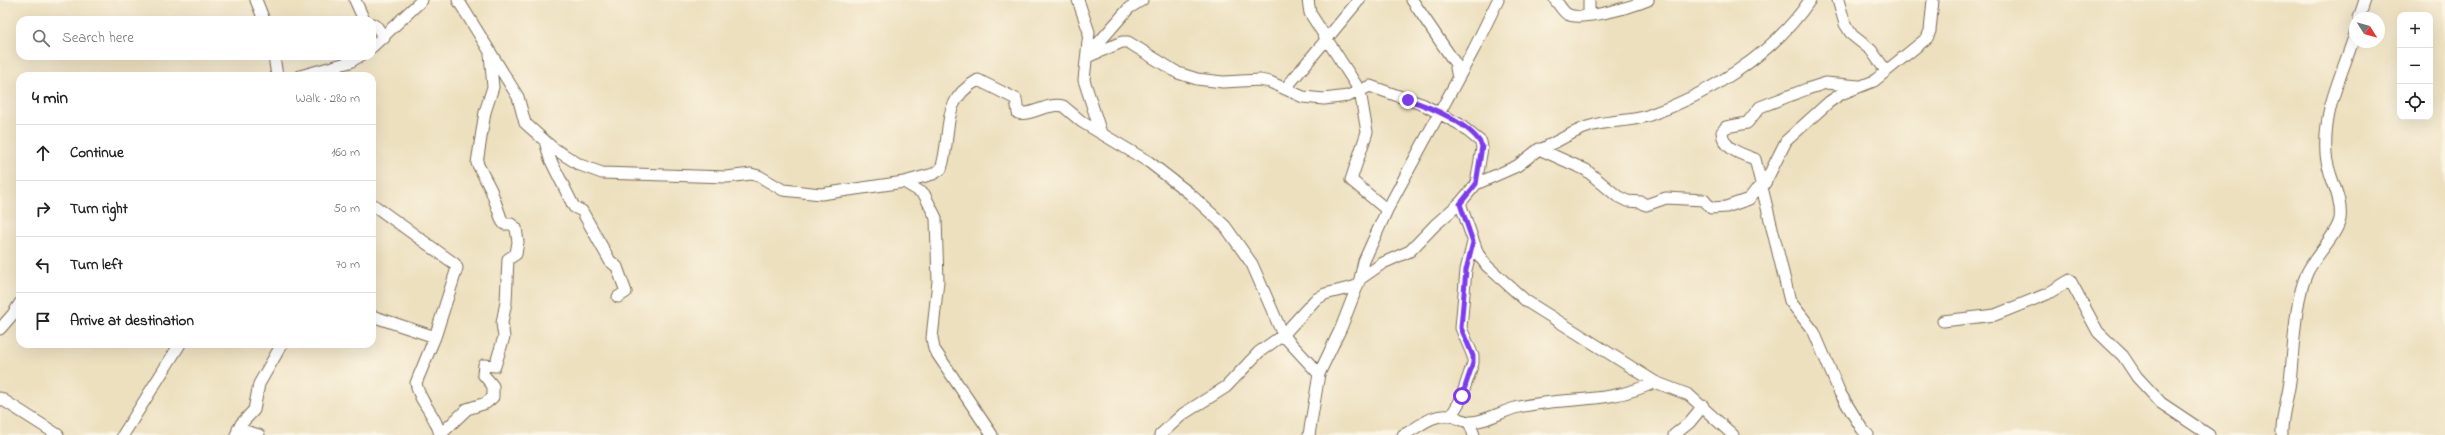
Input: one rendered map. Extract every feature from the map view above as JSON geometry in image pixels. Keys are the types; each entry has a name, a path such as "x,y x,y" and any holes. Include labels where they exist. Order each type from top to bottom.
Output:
{"street":[{"path":"256,0 262,16"},
{"path":"356,0 362,16"},
{"path":"376,44 422,0"},
{"path":"458,0 518,97 525,123 544,141 580,165 607,174 727,177 752,174 759,176 783,190 817,194 904,182 933,174 941,169 953,104 960,93 978,80 1016,99 1018,113 1027,113 1045,106 1063,106 1080,121 1149,162 1189,193 1225,226 1252,264 1283,335 1319,374"},
{"path":"1078,0 1089,32 1084,80 1101,133"},
{"path":"1087,57 1129,8 1142,0"},
{"path":"1308,0 1310,13 1360,91 1367,132 1351,180 1386,210"},
{"path":"1285,88 1359,0"},
{"path":"1412,0 1455,64 1458,78"},
{"path":"1309,435 1319,374 1358,282 1364,261 1386,210 1440,112 1498,0"},
{"path":"1555,0 1567,14 1589,15 1598,15 1648,0"},
{"path":"1589,0 1589,15"},
{"path":"1160,435 1183,414 1226,387 1258,352 1283,335 1315,300 1325,294 1358,282 1383,263 1410,251 1435,225 1460,204 1476,184 1517,166 1532,152 1542,149 1584,128 1595,124 1629,121 1649,115 1703,92 1765,50 1797,19 1810,0"},
{"path":"1838,0 1845,24 1852,35 1871,50 1886,71"},
{"path":"1542,149 1586,170 1617,196 1646,205 1666,198 1704,200 1711,208 1726,207 1749,199 1764,183 1786,141 1829,102 1841,94 1863,86 1886,71 1929,35 1933,0"},
{"path":"2362,12 2365,0"},
{"path":"376,26 384,38"},
{"path":"1087,57 1122,42 1128,42 1178,73 1190,77 1223,82 1260,80 1285,88 1303,97 1324,99 1337,98 1360,91 1367,87 1375,87 1387,94 1424,105 1440,112 1459,124 1481,142 1482,148 1476,184"},
{"path":"2282,435 2284,406 2290,383 2295,330 2303,285 2306,274 2340,219 2338,196 2326,155 2326,118 2350,48"},
{"path":"440,435 467,409 486,403 493,397 493,386 483,374 484,365 495,366 503,346 502,323 507,297 508,259 516,254 517,249 516,228 511,224 504,224 502,221 491,190 477,163 485,112 493,87 492,66 489,49"},
{"path":"275,60 276,72"},
{"path":"314,72 352,60"},
{"path":"1863,86 1826,83 1807,89 1760,107 1746,123 1724,128 1722,137 1730,148 1755,160 1790,302 1814,332 1840,393 1862,429 1868,435"},
{"path":"544,141 550,159 574,207 582,211 610,261 617,267 626,292 618,297"},
{"path":"904,182 919,189 929,201 935,214 938,281 932,338 934,349 992,435"},
{"path":"1460,204 1478,254 1487,266 1526,301 1655,382 1689,395 1703,406 1733,435"},
{"path":"376,207 455,264 457,268 435,337 416,382 425,406 438,426 440,435"},
{"path":"1451,416 1460,401 1473,363 1473,356 1461,328 1466,270 1473,242"},
{"path":"1943,321 1995,315 2048,294 2070,280 2098,332 2123,356 2137,377 2161,403 2208,435"},
{"path":"0,329 16,310"},
{"path":"376,317 435,337"},
{"path":"123,435 177,348"},
{"path":"259,435 237,432 254,410 259,384 280,348"},
{"path":"1403,435 1430,418 1451,416 1469,422 1511,408 1536,403 1612,397 1630,393 1655,382"},
{"path":"0,398 58,435"},
{"path":"1674,435 1689,423 1703,406"},
{"path":"1469,422 1474,435"}],"route":[{"path":"1408,100 1440,112 1459,124 1479,140 1482,146 1476,184 1460,204 1473,242 1466,270 1461,328 1463,336 1473,356 1473,363 1462,396"}]}
